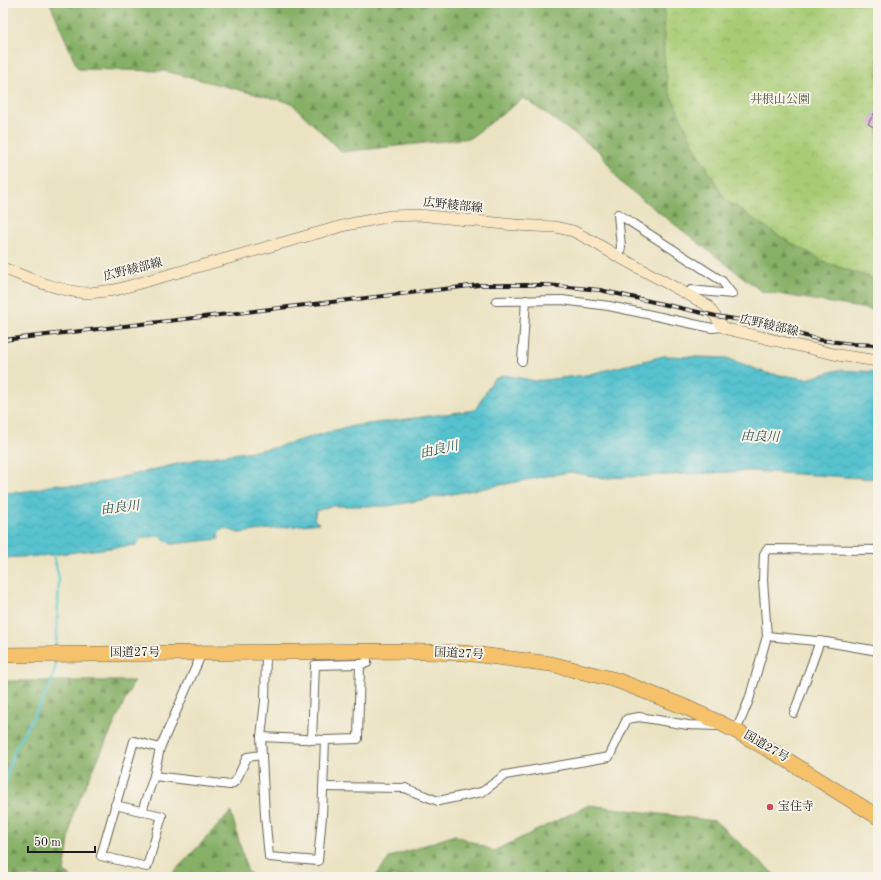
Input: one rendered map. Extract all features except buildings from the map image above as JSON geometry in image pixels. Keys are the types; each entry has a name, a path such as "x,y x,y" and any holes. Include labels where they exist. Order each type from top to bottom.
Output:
{"highway":[{"name":"国道27号","path":"3,655 266,652 363,658 465,653 550,664 616,680 685,706 736,731 787,760 878,817"}],"main road":[{"name":"広野綾部線","path":"3,268 35,281 55,286 88,293 103,292 346,225 391,216 412,215 515,225 555,227 573,231 707,305 723,327 734,331 838,355 878,361"}],"street":[{"path":"619,257 621,247 618,214 722,281 732,294 690,290 689,296"},
{"path":"496,300 562,300 609,306 712,328 723,327"},
{"path":"522,361 526,300"},
{"path":"736,731 749,700 767,636 763,580 764,554 768,549 878,550"},
{"path":"767,636 820,641 878,651"},
{"path":"794,713 820,641"},
{"path":"266,652 262,755 269,857 318,861 322,816 325,740"},
{"path":"142,811 154,776 160,748 202,653"},
{"path":"262,737 312,740 358,739 363,658 315,666 312,740"},
{"path":"323,787 405,788 438,801 482,792 505,775 609,757 627,719 639,717 688,725 718,727 722,724"},
{"path":"115,805 162,816 147,867 101,856 115,805 134,741 160,748"},
{"path":"154,776 230,784 236,781 247,757 262,755"}],"green space":[{"path":"50,3 878,3 878,311 761,291 621,183 600,152 524,98 470,138 342,152 291,103 165,71 78,69"},
{"name":"井根山公園","path":"665,3 878,3 878,280 827,263 779,236 726,200 695,148 668,89 664,55"},
{"path":"3,681 134,681 73,813 64,872 72,877 3,877"},
{"path":"589,805 715,821 777,877 375,877 390,857 455,835 494,851"},
{"path":"231,812 247,870 254,877 169,877"}],"water":[{"name":"由良川","path":"664,356 727,358 766,373 807,379 838,370 878,372 878,479 750,471 605,478 569,472 389,506 330,506 316,511 314,520 319,523 239,533 224,528 218,534 219,539 172,544 159,536 141,538 136,545 41,556 3,558 3,493 28,491 58,484 81,487 198,459 273,448 346,427 475,410 493,380 504,375 536,381 586,375"}],"waterway":[{"path":"53,553 59,578 56,649"},
{"path":"3,798 13,755 20,739 40,706 51,684 56,660"}],"railway":[{"path":"3,340 479,285 547,285 600,290 716,316 759,323 820,340 878,345"}],"place":[{"name":"宝住寺","path":"770,807"}]}
